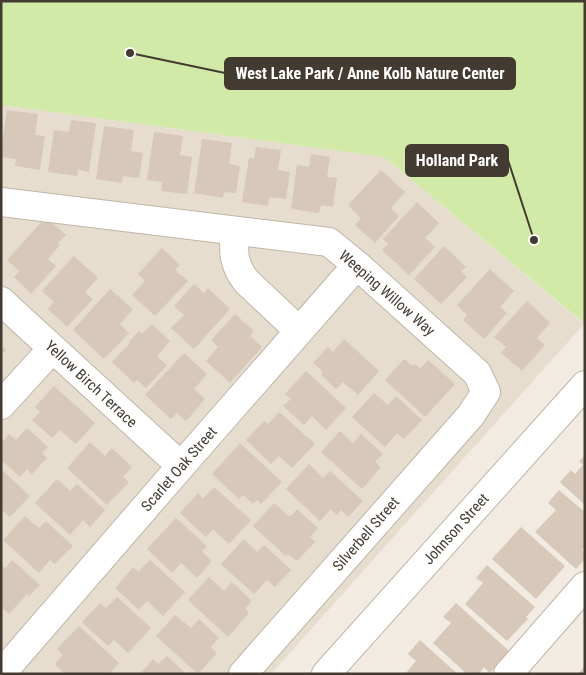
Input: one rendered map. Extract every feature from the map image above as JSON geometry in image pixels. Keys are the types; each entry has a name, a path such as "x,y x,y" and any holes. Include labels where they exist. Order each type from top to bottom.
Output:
{"street":[{"name":"Weeping Willow Way","path":"1,202 329,242 477,374 486,392"},
{"path":"235,231 234,255 241,275 299,332"},
{"name":"Scarlet Oak Street","path":"10,671 181,466 357,265"},
{"name":"Yellow Birch Terrace","path":"1,301 181,466"},
{"path":"1,405 52,349"},
{"name":"Johnson Street","path":"326,674 585,385"},
{"name":"Silverbell Street","path":"243,674 471,415 486,392"},
{"path":"508,674 585,586"}],"shaded area":[{"path":"1,105 384,157 584,324 271,674 1,674"}],"green space":[{"path":"1,1 585,1 585,324 384,157 1,105"}],"building":[{"path":"7,110 38,114 35,135 45,136 40,170 15,166 16,159 1,157"},
{"path":"71,120 96,123 89,172 78,170 77,176 48,172 54,130 69,132"},
{"path":"104,126 134,130 131,151 143,153 139,178 123,176 122,183 96,179"},
{"path":"154,132 183,136 180,155 192,157 187,194 161,191 162,182 147,180"},
{"path":"202,139 232,143 229,164 240,166 236,193 224,192 223,198 194,193"},
{"path":"256,147 281,150 278,170 290,172 286,199 269,197 268,206 242,202 249,158 254,159"},
{"path":"311,154 330,157 327,177 337,178 333,207 321,205 319,213 291,209 297,165 309,167"},
{"path":"381,170 405,192 391,208 399,216 375,243 355,225 361,218 348,205"},
{"path":"417,202 439,223 425,238 435,247 409,275 382,250 388,244 383,239"},
{"path":"46,217 66,235 58,243 60,245 48,259 56,266 31,294 14,277 19,271 7,260"},
{"path":"444,246 466,267 461,271 467,277 441,304 414,279"},
{"path":"162,248 180,265 175,270 188,281 155,316 132,295 145,281 138,274"},
{"path":"74,256 98,278 85,292 93,299 67,327 48,309 54,302 42,291"},
{"path":"490,269 514,291 500,307 507,313 484,339 463,320 467,315 457,305"},
{"path":"194,284 204,293 208,288 230,309 194,349 171,328 184,315 174,306"},
{"path":"110,289 133,309 120,324 129,333 104,359 73,330"},
{"path":"527,301 550,323 537,338 545,345 522,371 501,353 506,347 494,337"},
{"path":"235,314 254,331 250,336 262,347 230,383 206,361 218,347 211,340"},
{"path":"152,324 170,341 157,356 167,365 146,388 137,380 134,383 112,362 139,331 142,334"},
{"path":"344,339 379,371 358,395 343,382 336,389 321,375 323,372 313,363 328,347 333,352"},
{"path":"1,345 6,350 1,355"},
{"path":"184,353 207,374 194,389 205,399 186,421 177,413 171,419 145,395"},
{"path":"404,359 413,366 415,364 420,369 428,360 455,384 425,417 385,380"},
{"path":"306,371 346,408 326,430 312,416 304,425 283,406 291,399 285,394"},
{"path":"54,386 95,423 76,444 60,430 52,438 32,420 40,412 35,407"},
{"path":"374,393 388,405 396,396 422,420 404,439 397,433 385,447 352,417"},
{"path":"279,412 315,444 292,468 279,456 271,464 246,440 264,421 268,424"},
{"path":"27,428 48,447 42,453 47,458 32,474 27,469 20,477 1,460 1,443 9,434 16,440"},
{"path":"340,431 353,443 361,434 383,454 375,462 381,467 362,489 321,452"},
{"path":"90,442 105,456 112,448 132,467 123,477 129,482 107,505 67,468"},
{"path":"240,443 282,482 261,504 257,500 253,504 243,495 239,499 212,474"},
{"path":"585,455 585,505 560,482 571,470 575,474 583,465 579,461"},
{"path":"309,464 323,478 330,471 363,501 348,517 341,510 337,515 331,509 320,521 286,489"},
{"path":"1,469 30,496 10,517 1,509"},
{"path":"57,479 70,491 77,484 105,510 90,527 83,520 70,535 35,503"},
{"path":"214,487 251,520 229,544 213,529 206,537 180,513 198,493 203,498"},
{"path":"559,490 585,512 585,546 582,550 585,552 585,559 576,569 535,532 556,510 548,503"},
{"path":"274,503 290,517 297,509 318,528 310,537 315,542 297,561 288,554 286,556 253,526"},
{"path":"25,516 39,528 46,521 73,546 55,564 50,560 39,573 3,540"},
{"path":"176,518 207,546 202,551 212,561 197,578 181,563 172,573 147,549"},
{"path":"521,527 565,566 536,599 492,559"},
{"path":"244,539 257,552 264,545 291,570 275,587 267,580 254,594 221,564"},
{"path":"12,560 40,585 29,596 27,594 9,614 1,607 1,564 5,568"},
{"path":"150,560 185,592 163,616 147,601 139,610 115,588 133,567 138,572"},
{"path":"487,565 535,607 526,617 528,619 507,641 465,604 483,583 476,578"},
{"path":"209,577 224,591 232,582 252,601 245,609 249,613 228,637 188,600"},
{"path":"117,597 151,628 128,653 114,640 108,646 82,622 100,603 106,608"},
{"path":"456,603 509,651 490,673 484,667 479,674 467,674 433,643 451,623 443,617"},
{"path":"175,615 191,628 199,619 219,638 211,647 217,653 198,674 156,636"},
{"path":"79,626 119,663 109,674 65,674 55,664 63,655 57,649"},
{"path":"420,640 458,674 405,674 416,661 408,654"},
{"path":"167,656 186,674 140,674 153,659 158,664"},
{"path":"585,666 585,674 578,674"}],"place":[{"name":"West Lake Park / Anne Kolb Nature Center","path":"130,53"},
{"name":"Holland Park","path":"534,240"}]}
